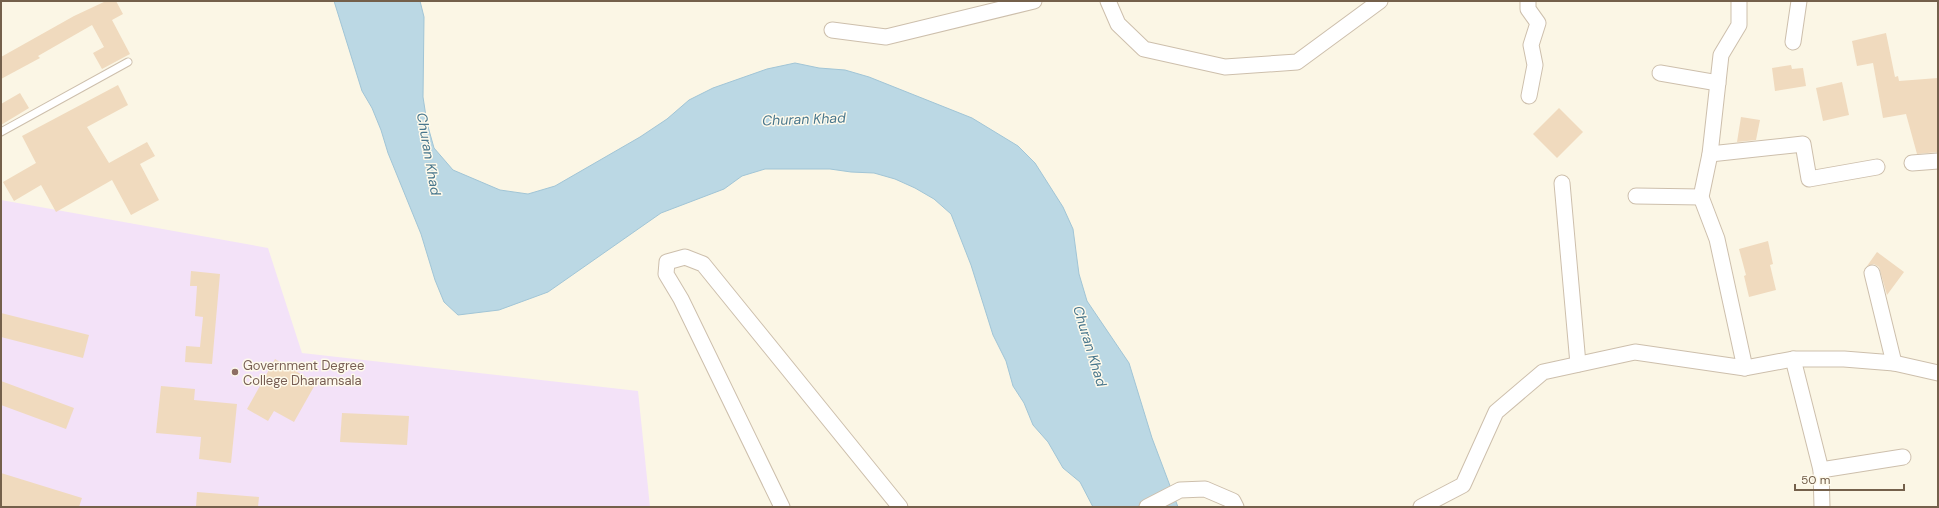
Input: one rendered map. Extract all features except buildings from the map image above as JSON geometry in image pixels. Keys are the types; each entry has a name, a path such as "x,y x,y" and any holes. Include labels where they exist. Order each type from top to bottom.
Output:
{"street":[{"path":"832,30 886,37 1034,1"},
{"path":"1108,1 1118,24 1144,50 1225,67 1297,62 1380,1"},
{"path":"1528,1 1528,9 1538,23 1531,44 1535,65 1529,96"},
{"path":"1739,1 1739,25 1721,55 1710,154 1701,197 1717,239 1745,368"},
{"path":"1793,42 1799,1"},
{"path":"1660,73 1718,83"},
{"path":"1710,154 1803,144 1809,179 1877,167"},
{"path":"1912,163 1938,161"},
{"path":"1562,182 1578,364"},
{"path":"1636,196 1701,197"},
{"path":"782,507 681,299 666,274 667,262 685,257 703,264 900,507"},
{"path":"1872,273 1894,363"},
{"path":"1421,507 1463,484 1496,412 1543,372 1634,352 1745,368 1793,359 1844,359 1894,363 1938,373"},
{"path":"1793,359 1821,470 1822,507"},
{"path":"1821,470 1903,457"},
{"path":"1147,507 1180,490 1205,489 1233,501 1236,507"}],"lane":[{"path":"1,132 128,62"}],"shaded area":[{"name":"Government Degree College Dharamsala","path":"1,200 268,248 302,353 638,391 650,507 1,507"}],"water":[{"name":"Churan Khad","path":"334,1 420,1 424,17 423,97 427,123 434,148 453,170 500,190 528,194 555,186 640,137 667,119 689,100 713,88 767,69 795,63 819,68 845,70 869,77 972,118 1018,146 1035,163 1063,207 1073,229 1079,274 1087,301 1129,363 1152,438 1178,507 1093,507 1080,482 1063,468 1048,442 1033,425 1024,403 1013,386 1006,361 993,335 971,265 951,214 934,199 915,188 895,179 874,173 830,169 765,169 742,176 724,189 661,213 548,292 499,310 458,315 444,302 435,280 421,234 388,153 381,130 372,108 362,91"}],"place":[{"name":"Government Degree College Dharamsala","path":"235,372"}]}
